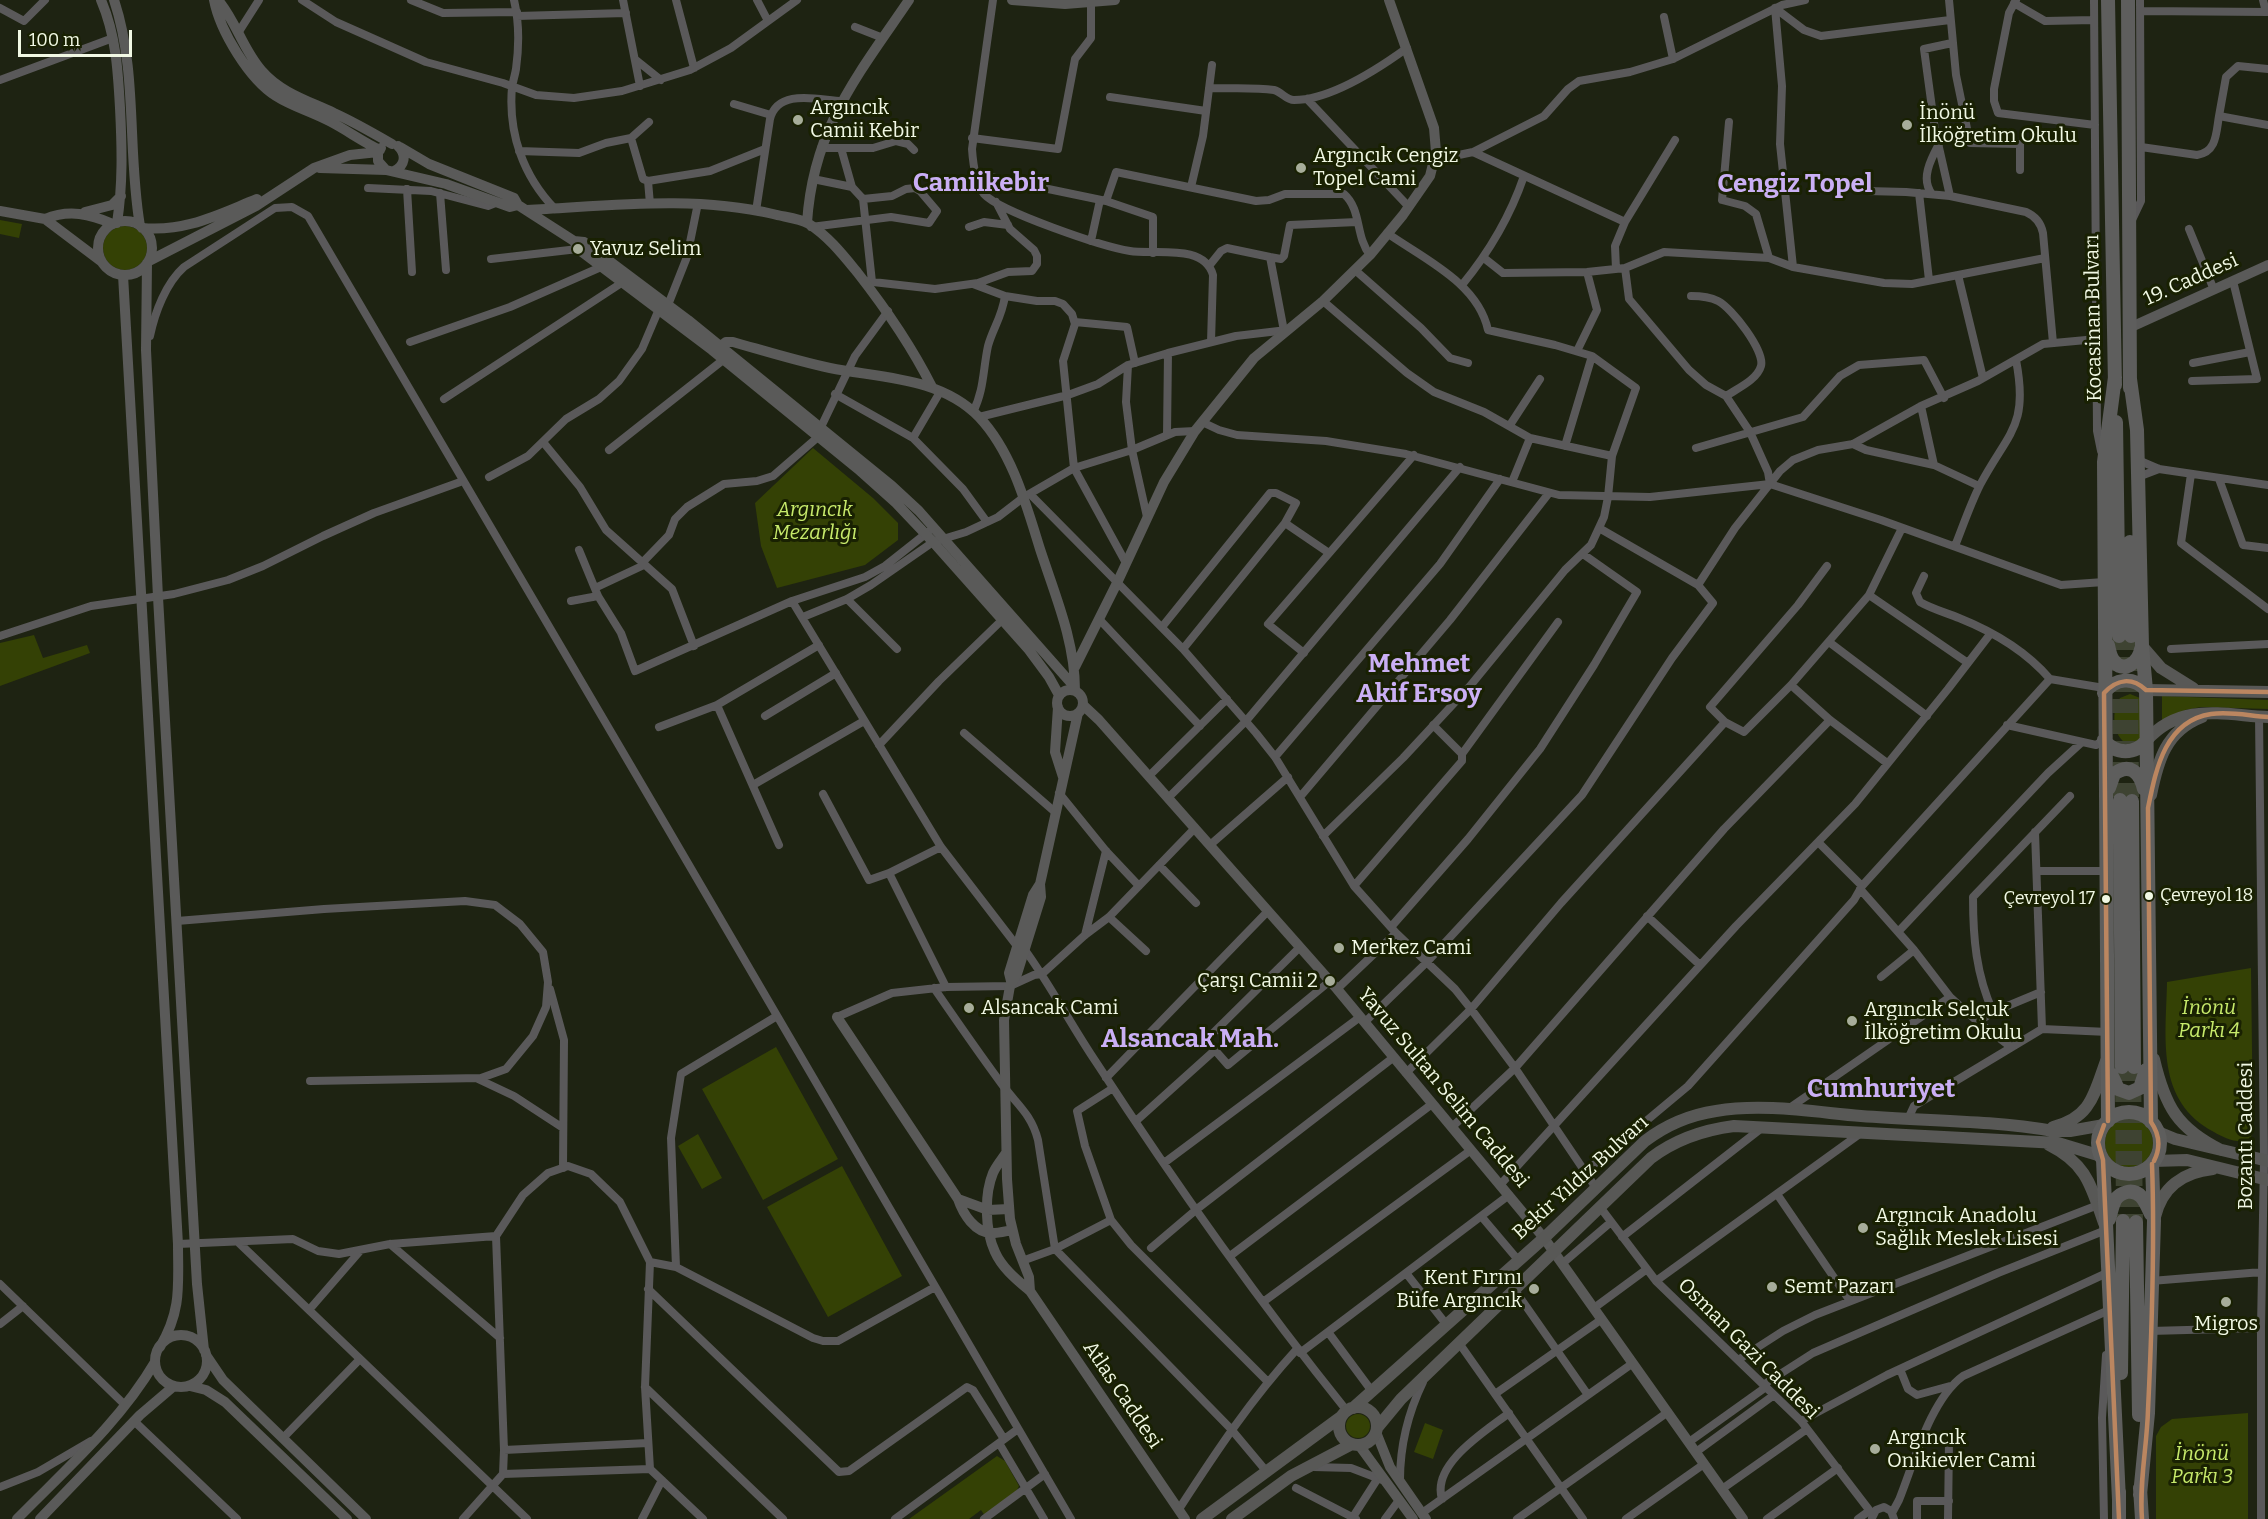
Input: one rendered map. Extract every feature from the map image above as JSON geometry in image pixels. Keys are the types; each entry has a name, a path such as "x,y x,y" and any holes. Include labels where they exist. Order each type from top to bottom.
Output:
{"highway":[{"name":"Kocasinan Bulvarı","path":"2108,0 2115,377 2125,636 2130,379 2128,0"},
{"path":"2115,377 2104,462 2104,740 2108,1057 2106,1123 2098,1142 2102,1158 2109,1272 2119,1500"},
{"path":"2130,379 2138,430 2142,646 2147,740 2150,1043 2154,1127 2159,1150 2153,1162 2154,1221 2148,1413 2140,1495"},
{"path":"2104,632 2111,657 2122,666 2130,666 2136,662 2142,646"},
{"path":"2104,691 2124,680 2139,684 2146,690"},
{"path":"2104,740 2116,749 2126,751 2140,747 2147,740"},
{"path":"2105,808 2112,777 2117,771 2125,768 2139,775 2148,808"},
{"path":"2126,800 2128,1067"},
{"path":"2108,1057 2115,1086 2125,1093 2133,1093 2144,1081 2150,1043"},
{"path":"2106,1123 2118,1114 2130,1112 2142,1115 2154,1127"},
{"path":"2102,1158 2111,1168 2128,1174 2139,1172 2153,1162"},
{"path":"2106,1230 2116,1200 2125,1192 2133,1192 2143,1197 2154,1221"},
{"path":"2119,1519 2129,1221 2142,1519"}],"main road":[{"path":"2142,646 2154,662 2169,675 2200,690"},
{"path":"2146,690 2268,692"},
{"path":"2147,740 2165,724 2178,717 2192,714 2264,716"},
{"path":"2148,808 2157,766 2167,743 2189,723 2212,714"},
{"path":"2150,1043 2161,1089 2174,1113 2195,1134 2221,1150"},
{"path":"2043,1129 2068,1122 2084,1112 2108,1057"},
{"name":"Bekir Yıldız Bulvarı","path":"1202,1519 1347,1412 1544,1238 1645,1142 1681,1120 1730,1109 1787,1110 2061,1131 2106,1123"},
{"name":"Bekir Yıldız Bulvarı","path":"1376,1430 1401,1399 1514,1289 1651,1158 1675,1142 1719,1127 1763,1127 2067,1145 2102,1158"},
{"path":"2154,1127 2221,1150 2266,1161"},
{"path":"2042,1143 2064,1153 2080,1166 2090,1182 2106,1230"},
{"path":"2153,1162 2187,1160 2266,1180"},
{"path":"2154,1221 2161,1200 2177,1180 2197,1172 2220,1169"},
{"path":"1232,1519 1274,1487 1305,1468 1371,1440 1376,1430 1376,1419 1370,1411 1362,1407 1347,1412 1339,1424 1340,1433 1346,1441 1355,1445"}],"street":[{"path":"0,8 24,21 45,0"},
{"path":"101,0 113,38 119,83 121,195 115,223 105,231 99,241 102,262"},
{"path":"114,0 128,60 131,140 141,227"},
{"path":"216,0 225,9 257,65 276,84 297,97 349,120 429,164 514,198 522,208 576,245 602,267 721,346 819,432"},
{"path":"216,0 216,11 236,50 257,81 279,98 330,121 379,151"},
{"path":"238,33 259,0"},
{"path":"302,0 336,22 413,58 545,96 574,98 610,94 694,68 731,48 797,0"},
{"path":"411,0 443,13 626,13"},
{"path":"514,0 517,14 517,52 512,86 513,124 519,151 534,183 555,209"},
{"path":"623,0 640,86"},
{"path":"676,0 694,68"},
{"path":"757,0 768,21"},
{"path":"809,225 813,179 821,148 842,101 909,0"},
{"path":"993,0 982,86 972,138 972,159 985,195 1018,213 1091,241 1130,251 1187,255 1202,259 1209,266 1213,281 1210,342"},
{"path":"1012,0 1048,4 1115,0"},
{"path":"1075,667 1173,465 1199,426 1254,358 1323,301 1370,255 1426,184 1435,160 1434,128 1389,0"},
{"path":"1435,160 1473,152 1544,116 1568,88 1579,81 1630,72 1672,59 1779,4 1805,0"},
{"path":"1949,0 1956,75 1970,143 2020,144 2020,170"},
{"path":"2094,0 2097,431 2104,462"},
{"path":"2129,227 2141,201 2140,0"},
{"path":"2140,11 2267,12 2263,0"},
{"path":"2094,20 2045,21 2015,1 2009,13 1994,89 1994,101 1998,113 2096,125"},
{"path":"972,138 1059,149 1075,59 1090,38 1091,3"},
{"path":"1779,4 1804,30 1821,36 1950,20"},
{"path":"1779,4 1782,86 1780,144 1793,267"},
{"path":"1664,17 1672,59"},
{"path":"855,27 883,38"},
{"path":"0,80 113,38"},
{"path":"1950,196 1924,49 1952,43"},
{"path":"1209,88 1273,90 1292,100 1307,99 1359,78 1407,48"},
{"path":"635,59 661,80"},
{"path":"1191,187 1203,136 1212,65"},
{"path":"2141,147 2197,155 2209,151 2215,142 2226,77 2238,66 2268,69"},
{"path":"1110,97 1206,111"},
{"path":"756,211 771,114 778,104 790,98 842,101"},
{"path":"1307,99 1409,207"},
{"path":"734,104 771,114"},
{"path":"2219,116 2268,125"},
{"path":"519,151 572,154 586,151 606,142 631,138 648,122"},
{"path":"1729,122 1722,200 1745,206 1756,214 1769,258"},
{"path":"342,157 348,145 349,132"},
{"path":"631,138 643,178 648,181 710,171 765,149"},
{"path":"1675,140 1625,222 1615,246 1629,299 1689,370 1706,385 1726,396 1750,432 1768,472 1770,484"},
{"path":"821,148 873,148 896,141 908,144 914,150"},
{"path":"1932,194 1926,177 1939,144"},
{"path":"45,219 110,270 123,275 137,272 148,262 244,212 314,168 342,157 379,151 384,146 396,145"},
{"path":"314,168 390,170 401,166 405,158 396,145"},
{"path":"841,148 852,187 863,199 868,282"},
{"path":"379,151 379,165 390,170 446,184 510,207 555,209 698,203 756,211 809,225 891,217 929,223 937,211 915,188 906,189 892,196 863,199"},
{"path":"1473,152 1625,222"},
{"path":"1091,241 1103,201 1116,172 1256,201 1269,200 1285,194 1344,194 1353,205 1362,243 1370,255"},
{"path":"976,174 1103,201 1153,217 1153,253"},
{"path":"1462,285 1484,258 1504,224 1524,176"},
{"path":"813,179 852,187"},
{"path":"648,181 650,204"},
{"path":"368,188 440,193 488,206 498,202"},
{"path":"141,227 173,228 194,224 282,189"},
{"path":"407,189 412,272"},
{"path":"1867,191 1950,196 2030,214 2042,228 2053,343"},
{"path":"440,193 446,270"},
{"path":"1919,193 1929,280"},
{"path":"0,212 45,219 112,205 121,195"},
{"path":"868,282 935,289 973,284 1008,272 1029,272 1036,266 1038,259 1034,250 1008,225 995,201"},
{"path":"489,477 528,456 566,419 599,399 619,381 642,349 687,257 698,203"},
{"path":"146,350 153,321 178,273 275,208 283,206 297,208 308,216 603,715 1071,1519"},
{"path":"80,213 115,223 130,222 141,227 148,234 152,244 148,262 146,350 195,1243 200,1320 205,1353 205,1371 199,1380 190,1386"},
{"path":"969,227 984,222 1008,225"},
{"path":"1209,266 1221,250 1227,248 1281,259 1284,256 1290,225 1357,222"},
{"path":"809,225 839,250 868,282 936,390"},
{"path":"2189,230 2214,290"},
{"path":"1323,836 1403,758 1470,687 1565,570 1583,554 1599,528 1608,497 1611,456 1636,388 1592,356 1488,330 1481,308 1462,285 1387,233"},
{"path":"491,259 584,242 723,360 892,486 1042,666 1065,715 1072,716 1081,709 1082,696 1074,690 1071,683 1048,656 934,535"},
{"path":"1484,258 1503,273 1587,272 1621,268 1664,252 1769,258 1793,267 1884,283 1912,284 2045,258"},
{"path":"1270,257 1287,330"},
{"name":"19. Caddesi","path":"2129,328 2268,265"},
{"path":"410,342 510,307 602,267"},
{"path":"1354,270 1421,328 1450,358 1468,363"},
{"path":"1576,351 1597,310 1587,272"},
{"path":"1958,274 1983,378"},
{"path":"17,1519 98,1437 125,1405 155,1362 175,1318 178,1286 178,1244 143,600 123,275"},
{"path":"2192,381 2257,379 2233,281"},
{"path":"444,399 623,282"},
{"path":"973,284 1005,296 1037,302 1046,300 1059,302 1070,310 1075,322 1063,361 1074,468 1126,563"},
{"path":"976,415 988,348 1000,319 1005,296"},
{"path":"1691,296 1712,298 1729,309 1761,354 1758,374 1726,396"},
{"path":"1323,301 1407,373 1434,393 1510,425 1530,438 1611,456"},
{"path":"571,601 596,592 643,564 669,535 675,519 687,507 724,484 757,481 774,476 819,432 846,371 864,341 888,311"},
{"path":"1075,322 1127,327 1132,364 1126,402 1132,450 1147,517"},
{"path":"976,415 1068,396 1098,384 1132,364 1168,353 1236,336 1287,330"},
{"path":"1698,585 1734,528 1786,466 1800,456 1852,444 1921,406 1944,398 1983,378 2043,344 2097,339"},
{"path":"721,346 726,342 733,342 846,371 875,374 936,390 976,415 1004,456 1027,496 1068,634 1075,667 1074,690"},
{"path":"2193,363 2250,352"},
{"path":"1167,435 1168,353"},
{"path":"1565,446 1592,356"},
{"path":"609,450 723,360"},
{"path":"1696,448 1803,417 1840,376 1859,365 1924,360 1944,398"},
{"path":"1955,546 1979,486 2017,421 2020,393 2016,360"},
{"path":"1510,425 1540,379"},
{"path":"913,438 936,390"},
{"path":"835,394 913,438 963,489 987,522"},
{"path":"1921,406 1934,465"},
{"path":"579,550 596,592 621,633 635,671 792,601 865,577 934,535 987,522 1074,468 1132,450 1175,432 1199,426 1237,435 1326,441 1414,455 1559,495 1608,497 1678,495 1770,484 1955,546 2061,585 2104,582"},
{"path":"1512,482 1530,438"},
{"path":"543,442 580,487 606,530 672,590 694,646"},
{"path":"1852,444 1866,450 1934,465 1979,486"},
{"path":"1304,653 1269,624 1414,455"},
{"path":"2138,460 2159,469 2268,485"},
{"path":"1168,798 1246,722 1460,467"},
{"path":"2138,477 2159,469"},
{"path":"2191,474 2181,543 2268,609"},
{"path":"1275,757 1440,564 1500,479"},
{"path":"2219,479 2243,545 2268,548"},
{"path":"0,636 91,606 143,600 209,586 247,572 374,513 463,481"},
{"path":"1162,627 1270,493 1276,493 1296,503 1285,523 1183,649"},
{"path":"1300,797 1450,620 1549,493"},
{"path":"1027,496 1183,649 1275,757 1354,886 1393,930 1455,989 1515,1068 1596,1188"},
{"path":"1285,523 1329,554"},
{"path":"1164,1163 1362,1020 1427,962 1582,795 1672,658 1713,603 1698,585 1599,528"},
{"path":"1827,566 1798,605 1710,707 1725,723 1743,732 1791,685 1869,595 1902,528"},
{"path":"803,617 847,599 886,576 934,535"},
{"path":"1300,947 1206,1040 1228,1065 1333,985 1393,930 1540,749 1637,592 1583,554"},
{"path":"1924,576 1916,593 1920,602 1991,633 2023,652 2050,679 2104,691"},
{"path":"1869,595 1968,663"},
{"path":"847,599 897,649"},
{"path":"792,601 940,847 1042,974 1106,1078 1164,1163 1298,1351 1347,1412"},
{"path":"1099,619 1200,726"},
{"path":"879,745 939,681 1002,620"},
{"path":"1354,886 1462,761 1462,754 1558,622"},
{"path":"1500,1185 1555,1128 1700,965 1855,804 1991,633"},
{"path":"1829,642 1927,716"},
{"path":"2171,649 2268,644"},
{"path":"659,727 717,705 819,645"},
{"path":"765,716 836,673"},
{"path":"1585,1172 1688,1086 1854,900 1861,887 2050,679"},
{"path":"1791,685 1830,720 1887,764"},
{"path":"1063,777 1055,752 1058,701 1066,690 1074,690"},
{"path":"1149,776 1227,699"},
{"path":"717,705 779,845"},
{"name":"Yavuz Sultan Selim Caddesi","path":"1081,709 1099,720 1300,947 1509,1195 1563,1263 1743,1519"},
{"name":"Atlas Caddesi","path":"1030,1291 1029,1277 1010,1220 1006,1153 1004,1020 1011,984 1017,974 1021,948 1041,897 1040,884 1059,793 1081,709"},
{"name":"Bozantı Caddesi","path":"2261,1519 2261,1329 2265,1302 2262,1272 2266,1180 2264,716"},
{"path":"1452,1127 1515,1068 1724,829 1830,720"},
{"path":"753,785 864,721"},
{"path":"1406,1073 1471,1009 1561,903 1725,723"},
{"path":"1433,725 1462,754"},
{"path":"2007,725 2096,745 2104,740"},
{"path":"964,733 1055,812"},
{"path":"1898,932 2048,773 2082,742"},
{"path":"1210,845 1288,777"},
{"path":"1059,793 1106,851 1139,886"},
{"path":"824,794 869,880 889,873 940,847"},
{"path":"1993,1012 1983,990 1977,966 1973,938 1973,897 2070,796"},
{"path":"1010,1220 989,1234 975,1226 968,1218 958,1199 837,1017 892,993 946,987 1011,984 1042,974 1085,935 1109,917 1195,828"},
{"path":"2036,832 2042,1029"},
{"path":"1818,842 1861,887 1950,997 2011,1047"},
{"path":"1085,935 1106,851"},
{"path":"1159,865 1196,903"},
{"path":"2037,870 2106,871"},
{"path":"889,873 946,987"},
{"path":"177,921 324,909 465,902 495,905 520,924 543,952 548,982 564,1040 563,1167"},
{"path":"1106,1078 1268,911"},
{"path":"1647,916 1700,965"},
{"path":"1109,917 1146,951"},
{"path":"1881,977 1914,950"},
{"path":"310,1081 476,1078 506,1069 533,1036 546,1007 548,982"},
{"path":"934,988 1006,1089 1023,1108 1036,1132 1055,1250 1230,1429 1267,1472"},
{"path":"1978,1022 1993,1012 2041,992"},
{"path":"1787,1110 1950,997"},
{"path":"676,1267 671,1138 681,1074 777,1016"},
{"path":"1908,1119 1914,1106 2042,1029 2108,1032"},
{"path":"1136,1121 1215,1050"},
{"path":"1151,1248 1197,1209 1394,1057"},
{"path":"476,1078 514,1096 563,1128"},
{"path":"1113,1088 1077,1111 1085,1146 1111,1220 1131,1245 1267,1381"},
{"path":"1230,1256 1432,1104"},
{"path":"1622,1237 1763,1127"},
{"path":"1656,1281 1861,1133"},
{"path":"1263,1302 1471,1150"},
{"name":"Atlas Caddesi","path":"1006,1153 993,1172 988,1214 989,1234 995,1253 1030,1291 1185,1519"},
{"path":"463,1519 503,1474 496,1236 523,1195 548,1173 568,1166 591,1174 620,1202 650,1262 645,1387 650,1469 703,1519"},
{"path":"1777,1194 1850,1301"},
{"path":"1179,1509 1230,1429 1267,1381 1298,1351 1328,1332 1509,1195"},
{"path":"958,1199 988,1214 1010,1220"},
{"path":"1738,1360 1783,1331 1850,1301 2098,1205"},
{"name":"Osman Gazi Caddesi","path":"1600,1207 1656,1281 1801,1421 1871,1515"},
{"path":"1481,1216 1519,1260"},
{"path":"1022,1261 1055,1250 1111,1220"},
{"path":"1563,1263 1611,1222"},
{"path":"1693,1447 1765,1386 1813,1353 1987,1277 2106,1230"},
{"path":"178,1244 293,1239 311,1249 339,1254 390,1244 496,1236"},
{"path":"238,1242 527,1519"},
{"path":"390,1244 500,1338"},
{"path":"309,1311 361,1250"},
{"path":"650,1262 676,1267 809,1336 828,1342 838,1341 935,1287"},
{"path":"1594,1308 1647,1269"},
{"path":"1801,1421 1900,1369 2109,1272"},
{"path":"2151,1281 2262,1272"},
{"path":"1406,1273 1446,1324"},
{"path":"0,1284 125,1405"},
{"path":"648,1289 839,1472 849,1471 967,1387 973,1390 1044,1519"},
{"path":"1514,1289 1588,1395"},
{"path":"0,1324 23,1306"},
{"path":"1893,1516 1935,1409 1951,1386 1963,1376 2109,1310 2102,1418 2103,1519"},
{"path":"1495,1394 1602,1319"},
{"path":"2150,1331 2261,1329"},
{"path":"1328,1332 1371,1390"},
{"path":"160,1347 172,1337 183,1336 194,1339 223,1380 366,1519"},
{"path":"1460,1342 1583,1519"},
{"path":"283,1438 360,1359"},
{"path":"155,1362 161,1377 174,1386 190,1386 206,1390 225,1402 347,1519"},
{"path":"1420,1517 1442,1499 1634,1364"},
{"path":"1900,1369 1910,1391 1917,1395 1951,1386"},
{"path":"1400,1482 1407,1426 1428,1372"},
{"path":"43,1518 134,1421 174,1386"},
{"path":"645,1387 783,1519"},
{"path":"1693,1447 1774,1395"},
{"path":"1517,1519 1668,1412"},
{"path":"1442,1499 1441,1484 1454,1458 1509,1413"},
{"path":"134,1421 237,1519"},
{"path":"895,1519 1018,1429"},
{"path":"1722,1489 1808,1429"},
{"path":"1376,1430 1390,1467 1420,1517"},
{"path":"0,1487 38,1472 98,1437"},
{"path":"1948,1519 1949,1441"},
{"path":"504,1450 648,1443"},
{"path":"1355,1445 1399,1500 1420,1517"},
{"path":"1626,1519 1704,1464"},
{"path":"1305,1468 1344,1467 1382,1480"},
{"path":"1767,1519 1838,1468"},
{"path":"503,1474 650,1469"},
{"path":"38,1472 46,1475 52,1483"},
{"path":"984,1519 1045,1474"},
{"path":"642,1519 662,1480"},
{"path":"1296,1488 1355,1518 1382,1480"},
{"path":"1385,1519 1399,1500"},
{"path":"1917,1519 1917,1501 1948,1501"},
{"path":"1858,1519 1871,1515 1882,1507 1888,1508 1893,1516"},
{"path":"221,1519 228,1511"}],"green space":[{"path":"0,220 22,224 19,238 0,234"},
{"path":"125,226 140,233 147,248 140,263 125,270 110,263 103,248 110,233"},
{"name":"Argıncık Mezarlığı","path":"813,448 873,498 898,523 898,540 865,565 777,588 761,546 755,503"},
{"path":"34,635 43,658 87,645 90,653 0,686 0,643"},
{"path":"2130,694 2140,698 2146,735 2131,745 2120,738 2114,718 2120,698"},
{"path":"2162,696 2268,700 2268,709 2201,707 2185,710 2162,723"},
{"name":"İnönü Parkı 4","path":"2251,968 2253,1132 2250,1139 2236,1141 2218,1134 2195,1119 2182,1103 2173,1086 2166,1046 2167,982"},
{"path":"776,1047 838,1159 763,1200 702,1089"},
{"path":"2129,1119 2146,1126 2153,1143 2146,1160 2129,1167 2112,1160 2105,1143 2112,1126"},
{"path":"698,1134 722,1178 702,1189 678,1146"},
{"path":"842,1166 902,1276 828,1317 767,1207"},
{"name":"İnönü Parkı 3","path":"2248,1413 2248,1519 2156,1519 2156,1436 2161,1427 2172,1419"},
{"path":"1358,1414 1366,1418 1370,1426 1366,1434 1358,1438 1350,1434 1346,1426 1350,1418"},
{"path":"1425,1423 1443,1430 1433,1459 1414,1452"},
{"path":"997,1456 1005,1461 1019,1486 985,1516 981,1510 969,1519 909,1519"}],"tunnel":[{"path":"2119,636 2120,800"},
{"path":"2131,636 2132,801"},
{"path":"2122,1067 2123,1221"},
{"path":"2134,1067 2136,1222"}],"transit line":[{"path":"2108,1121 2104,693 2119,682 2125,681 2135,683 2146,690 2268,692"},
{"path":"2154,1161 2158,1151 2158,1141 2151,1122 2148,808 2155,778 2165,749 2183,726 2195,718 2225,713 2268,717"},
{"path":"2104,1125 2098,1142 2103,1160 2119,1519"},
{"path":"2142,1519 2152,1318 2152,1164"}],"place":[{"name":"Argıncık Camii Kebir","path":"798,120"},
{"name":"İnönü İlköğretim Okulu","path":"1907,125"},
{"name":"Argıncık Cengiz Topel Cami","path":"1301,168"},
{"name":"Yavuz Selim","path":"578,249"},
{"name":"Çevreyol 18","path":"2149,896"},
{"name":"Çevreyol 17","path":"2106,899"},
{"name":"Merkez Cami","path":"1339,948"},
{"name":"Çarşı Camii 2","path":"1330,981"},
{"name":"Alsancak Cami","path":"969,1008"},
{"name":"Argıncık Selçuk İlköğretim Okulu","path":"1852,1021"},
{"name":"Argıncık Anadolu Sağlık Meslek Lisesi","path":"1863,1228"},
{"name":"Semt Pazarı","path":"1772,1287"},
{"name":"Kent Fırını Büfe Argıncık","path":"1534,1289"},
{"name":"Migros","path":"2226,1302"},
{"name":"Argıncık Onikievler Cami","path":"1875,1449"}],"district":[{"name":"Camiikebir","path":"981,184"},
{"name":"Cengiz Topel","path":"1795,185"},
{"name":"Mehmet Akif Ersoy","path":"1419,680"},
{"name":"Alsancak Mah.","path":"1190,1040"},
{"name":"Cumhuriyet","path":"1881,1090"}]}
